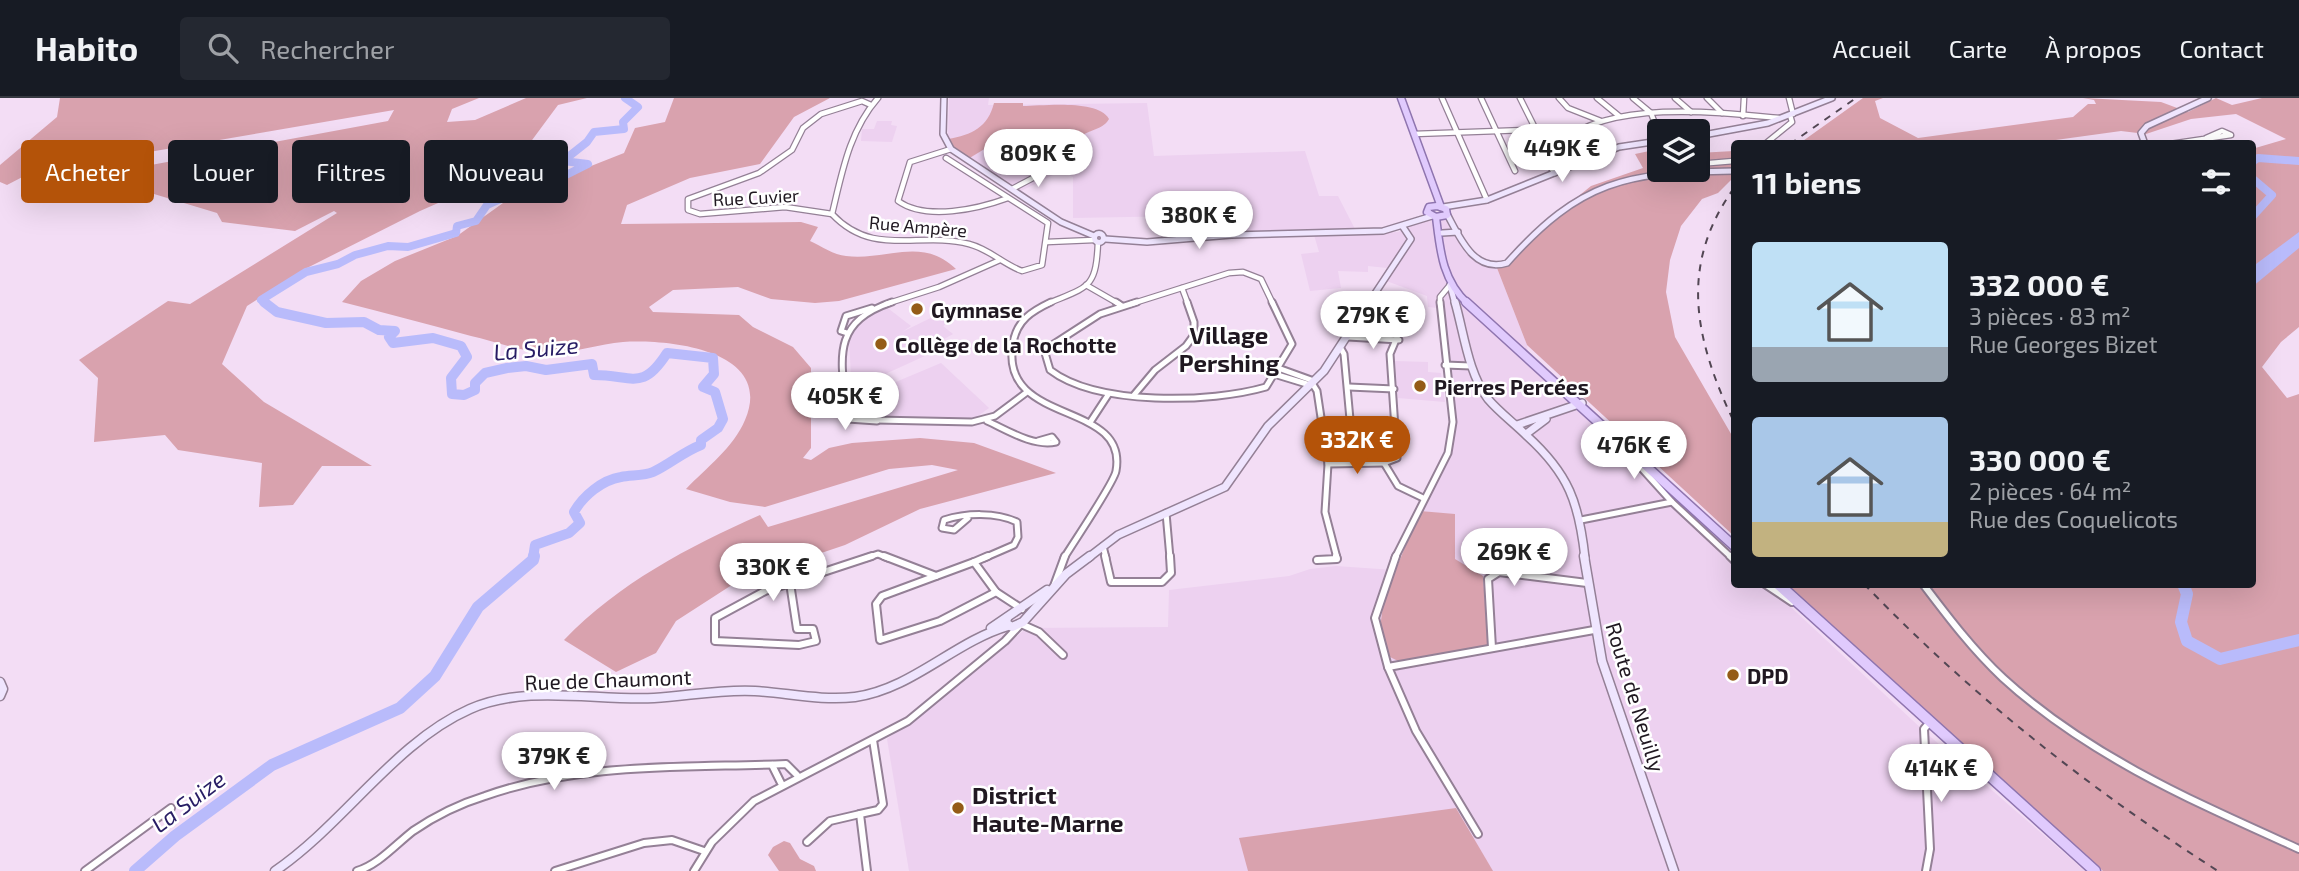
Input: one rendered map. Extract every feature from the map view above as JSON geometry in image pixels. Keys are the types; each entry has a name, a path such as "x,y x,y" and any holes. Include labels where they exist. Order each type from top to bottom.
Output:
{"main road":[{"path":"1401,98 1434,190 1440,213 1447,268 1463,294 1618,442 1731,540"},
{"path":"1434,190 1440,213 1440,258 1450,285 1731,540"},
{"path":"1782,588 2095,871"}],"street":[{"path":"832,214 855,134 877,98"},
{"name":"Rue Cuvier","path":"832,214 785,207 700,214 688,210 688,199 758,173 792,150 810,121 836,108 877,98"},
{"path":"944,98 943,134 951,149 1068,226 1095,239"},
{"path":"1442,98 1487,200"},
{"path":"1481,98 1515,171"},
{"path":"1520,98 1536,131"},
{"path":"1559,98 1568,108 1601,121"},
{"path":"1597,98 1620,117"},
{"path":"1633,98 1651,113 1653,119"},
{"path":"1675,98 1692,112"},
{"path":"1707,98 1724,114"},
{"path":"1743,116 1744,98"},
{"path":"1770,140 1792,122 1789,98"},
{"path":"1710,134 1782,119 1832,98"},
{"path":"2144,140 2141,133 2147,126 2208,98"},
{"path":"862,102 871,105"},
{"path":"1555,173 1547,165 1549,157 1583,128 1601,121 1651,113 1692,112 1782,119"},
{"path":"1760,117 1768,123"},
{"path":"1414,134 1583,128"},
{"path":"2194,140 2231,135 2222,131 2206,138"},
{"path":"1047,242 1095,239 1102,235 1105,239 1147,242 1231,235 1383,232 1487,200 1619,147 1647,143"},
{"path":"951,149 909,162 898,201 909,209 972,211 1008,198"},
{"path":"946,158 1008,198"},
{"path":"1710,166 1731,162"},
{"path":"1012,189 1054,167"},
{"path":"1710,169 1731,171"},
{"path":"1440,213 1478,260 1489,265 1504,265 1542,222 1591,190 1632,176 1647,174"},
{"name":"Rue Ampère","path":"832,214 839,224 855,234 878,240 967,243 988,251 1017,270 1034,270 1044,262 1048,223 1008,198"},
{"path":"694,871 727,821 781,783 873,740 923,709 1006,638 1024,614 1054,586 1118,535 1225,487 1268,426 1312,383 1348,337 1411,239 1403,227"},
{"path":"1442,233 1458,232"},
{"path":"1054,586 1070,547 1116,471 1117,460 1100,426 1027,392 1013,374 1013,339 1017,324 1023,318 1086,285 1096,274 1095,239"},
{"path":"1000,260 954,282 886,302 851,326 840,355 848,419 986,421 1038,441"},
{"path":"1236,272 1261,279 1292,344 1266,387 1256,392 1108,395 1056,375 1050,370 1045,353 1068,332 1100,314 1181,288 1236,272"},
{"path":"1086,285 1122,306"},
{"path":"1450,285 1440,298 1453,422 1448,453 1423,498 1388,574 1375,618 1388,667 1416,731 1478,835"},
{"name":"Route de Neuilly","path":"1450,285 1471,366 1485,394 1563,474 1581,520 1587,583 1602,661 1674,871"},
{"path":"1134,395 1155,370 1186,346 1194,335 1194,322 1181,288"},
{"path":"1328,464 1384,463 1395,460 1399,454 1390,354 1398,335 1396,307 1371,300"},
{"path":"847,333 841,331 840,327 841,321 848,313 875,309"},
{"path":"1348,337 1398,335"},
{"path":"1340,347 1345,354 1349,387 1354,463"},
{"path":"1445,365 1471,366"},
{"path":"1278,368 1312,383 1317,391 1328,464 1324,498 1337,559 1317,560"},
{"path":"1274,374 1312,383"},
{"path":"1349,387 1394,389"},
{"path":"986,421 1027,392"},
{"path":"1091,421 1108,395"},
{"path":"846,403 861,414 880,420"},
{"path":"1517,425 1579,404"},
{"path":"1526,434 1549,416"},
{"path":"1618,442 1672,502 1731,557"},
{"path":"1384,463 1395,483 1423,498"},
{"path":"1581,520 1672,502"},
{"path":"1103,546 1111,582 1162,582 1168,579 1171,573 1166,513"},
{"path":"968,518 991,514 1009,516 1017,522 1018,537 1014,545 882,596 876,604 880,640 919,632 951,619 996,592"},
{"path":"790,582 797,629 813,629 816,641 799,645 715,641 715,618 765,591 790,582 878,554 936,576"},
{"path":"974,562 996,592 1024,614 1032,627 1054,643 1063,655"},
{"path":"1492,648 1488,579 1499,572 1587,583"},
{"path":"1771,588 1805,610"},
{"path":"1926,588 1990,666 2059,723 2143,776 2299,849"},
{"path":"1006,638 1012,610 1010,603"},
{"path":"1008,622 1024,614"},
{"path":"1008,622 1024,614"},
{"name":"Rue de Chaumont","path":"275,871 303,853 410,749 435,729 487,702 654,698 752,691 823,697 867,695 903,679 1008,622"},
{"path":"1388,667 1594,630"},
{"path":"0,682 3,689 0,696"},
{"path":"1926,871 1930,849 1924,729 1930,722"},
{"path":"807,842 830,821 878,810 884,804 873,740"},
{"path":"772,765 781,783"},
{"path":"357,871 367,868 415,830 446,811 512,788 576,773 786,765 797,775"},
{"path":"85,871 171,808"},
{"path":"860,814 866,871"},
{"path":"555,871 644,843 673,840 705,851"}],"shaded area":[{"path":"60,98 479,98 452,109 447,122 475,120 526,98 587,98 558,105 532,140 424,140 424,203 438,203 305,269 247,306 222,364 264,402 372,466 322,466 293,505 259,507 262,463 178,450 165,435 94,442 98,378 79,360 168,301 190,304 337,213 334,211 295,231 222,222 217,213 184,203 278,203 278,141 388,121 394,110 219,140 168,140 168,149 154,151 154,140 30,140 57,117"},
{"path":"674,98 830,98 794,117 760,164 690,178 627,205 621,224 801,222 818,227 810,241 837,254 861,257 917,252 943,259 956,269 839,301 815,303 771,299 738,287 673,290 649,307 653,312 739,315 753,327 793,347 811,368 811,448 803,458 811,460 829,448 852,443 920,438 974,443 1056,473 920,509 845,545 738,581 676,621 656,653 616,672 564,640 608,601 656,568 760,515 768,527 958,470 932,465 889,469 765,507 730,502 686,489 719,457 745,420 750,396 745,378 732,364 690,347 666,343 623,342 561,352 531,351 342,302 361,281 395,261 457,236 503,203 568,203 568,175 624,153 635,128 665,122"},
{"path":"949,98 989,98 988,105 1147,103 1154,156 1305,151 1319,196 1338,196 1355,229 1185,233 1184,216 1073,218 1073,177 1061,171 1021,191 968,159 948,139"},
{"path":"1863,98 1883,98 1875,101 1880,118 1918,138 2073,117 2088,104 2096,104 2094,100 2083,98 2161,102 2188,112 2216,98 2232,105 2262,98 2299,98 2299,327 2281,342 2262,367 2287,398 2299,394 2299,871 2103,871 1791,588 2256,588 2256,148 2286,139 2236,114 2191,119 2146,134 2121,131 2056,140 1804,140"},
{"path":"994,103 1082,106 1103,113 1109,119 1076,142 1063,144 1053,133 1044,135 1047,148 1039,154 1017,148 1017,144 991,145 968,159 955,150 948,139 978,129 988,118"},
{"path":"877,121 892,121 891,125 897,126 892,142 861,141 862,129 874,129"},
{"path":"21,147 21,178 7,185 0,182 0,165"},
{"path":"1731,151 1731,180 1718,193 1702,199 1681,226 1670,260 1666,292 1675,337 1731,434 1731,533 1527,345 1497,268 1508,266 1545,223 1591,186 1643,168 1635,154 1647,152 1647,182 1710,182 1710,152"},
{"path":"168,162 168,198 154,194 154,164"},
{"path":"1427,219 1446,220 1478,262 1497,268 1527,345 1529,361 1731,551 1731,588 1770,588 1925,732 2085,871 909,871 887,739 1027,628 1168,627 1169,590 1289,576 1310,569 1336,566 1394,570 1455,559 1455,515 1420,511 1446,450 1449,420 1437,308 1428,307 1427,296 1381,279 1387,268 1368,266 1368,272 1338,271 1341,288 1310,291 1301,254 1319,252 1314,235 1398,232"},
{"name":"Collège de la Rochotte","path":"885,306 911,326 902,332 947,310 950,313 947,316 952,321 943,326 953,334 923,351 927,355 848,391 851,379 849,336 863,319"},
{"name":"Pierres Percées","path":"1395,361 1428,362 1428,372 1441,373 1445,402 1398,398"},
{"path":"941,363 989,408 975,418 876,417 852,401 851,397 874,386 879,389"},
{"path":"1420,511 1455,514 1455,559 1483,576 1488,647 1400,662 1388,656 1380,628 1384,598"},
{"path":"1456,808 1493,871 1248,871 1239,838"},
{"path":"784,841 790,843 800,859 814,866 816,871 779,871 768,855 773,847"}],"water":[{"path":"2299,232 2299,248 2256,284 2256,264"}],"waterway":[{"name":"La Suize","path":"266,304 261,300 306,272 388,246 408,247 456,233 457,226 476,221 487,205 531,185 550,183 588,164 563,161 587,142 594,132 624,129 623,122 638,107 625,98"},
{"path":"2256,159 2299,161"},
{"path":"2256,181 2272,195 2256,213"},
{"name":"La Suize","path":"264,302 277,312 326,323 364,322 379,330 395,331 389,337 393,343 433,338 461,346 467,357 451,378 452,394 464,395 475,390 475,383 485,373 507,368 526,366 546,370 592,364 594,375 636,379 651,373 667,353 713,358 714,374 703,387 715,392 723,419 718,428 701,440 701,445 653,472 607,481 594,490 582,500 574,512 580,523 569,533 535,545 533,558"},
{"name":"La Suize","path":"135,871 175,836 272,765 400,708 435,676 478,607 533,560 534,556"},
{"path":"2185,588 2187,594 2181,622 2187,641 2220,659 2299,640"}],"railway":[{"path":"1796,140 1856,98"},
{"path":"1731,193 1716,217 1705,246 1699,275 1698,303 1710,362 1731,415"},
{"path":"1868,588 1946,664 2032,738 2123,807 2218,871"}],"place":[{"name":"Gymnase","path":"917,309"},
{"name":"Collège de la Rochotte","path":"881,344"},
{"name":"Pierres Percées","path":"1420,386"},
{"name":"DPD","path":"1733,675"},
{"name":"District Haute-Marne","path":"958,808"}],"district":[{"name":"Village Pershing","path":"1229,348"}]}
